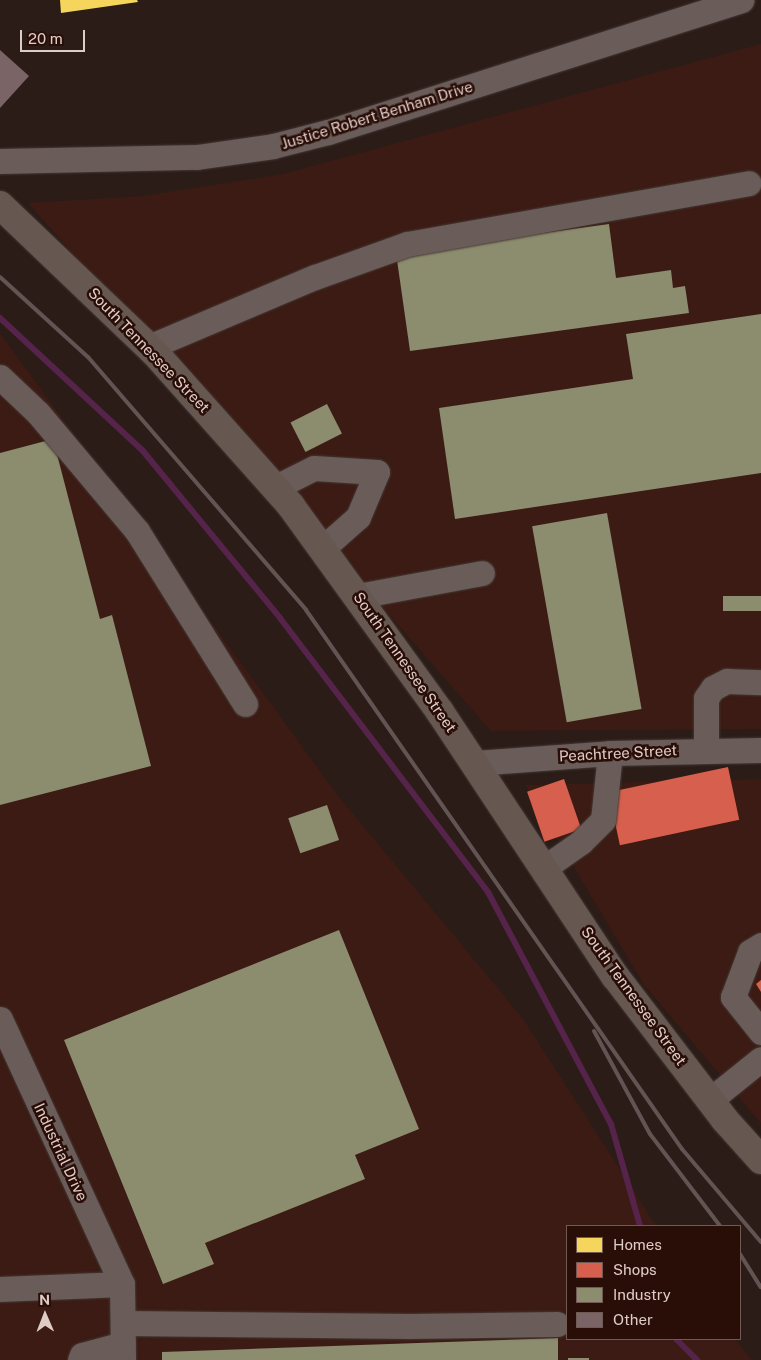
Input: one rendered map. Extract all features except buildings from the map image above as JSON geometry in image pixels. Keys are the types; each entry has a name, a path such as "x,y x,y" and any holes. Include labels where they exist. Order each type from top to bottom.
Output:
{"main road":[{"name":"South Tennessee Street","path":"0,204 149,347 276,487 358,596 476,763 615,976 710,1100 761,1160"}],"street":[{"name":"Justice Robert Benham Drive","path":"0,161 197,157 273,146 328,132 741,0"},
{"path":"149,347 315,277 407,244 749,183"},
{"path":"0,377 38,413 138,531 245,704"},
{"path":"276,487 314,468 377,472 358,517 323,548"},
{"path":"358,596 482,572"},
{"path":"706,749 706,698 713,688 727,681 761,682"},
{"name":"Peachtree Street","path":"476,763 610,753 706,749 761,750"},
{"path":"544,868 581,842 603,820 610,753"},
{"path":"761,945 750,952 733,997 761,1032"},
{"name":"Industrial Drive","path":"0,1019 122,1284 123,1342"},
{"path":"710,1100 761,1059"},
{"path":"0,1289 122,1284"},
{"path":"80,1360 82,1355 123,1342 409,1326 557,1324"}],"shaded area":[{"path":"761,44 761,729 491,731 28,203 143,196 283,174"},
{"path":"0,333 339,797 524,1020 655,1225 566,1225 566,1340 736,1340 752,1360 0,1360"},
{"path":"761,779 761,1123 644,985 525,785"}],"waterway":[{"path":"0,318 143,451 280,618 488,892 611,1124 640,1225"},
{"path":"677,1340 697,1360"}],"railway":[{"path":"0,277 88,357 306,610 682,1149 761,1242"},
{"path":"594,1031 650,1134 719,1225"},
{"path":"741,1256 761,1287"}]}
